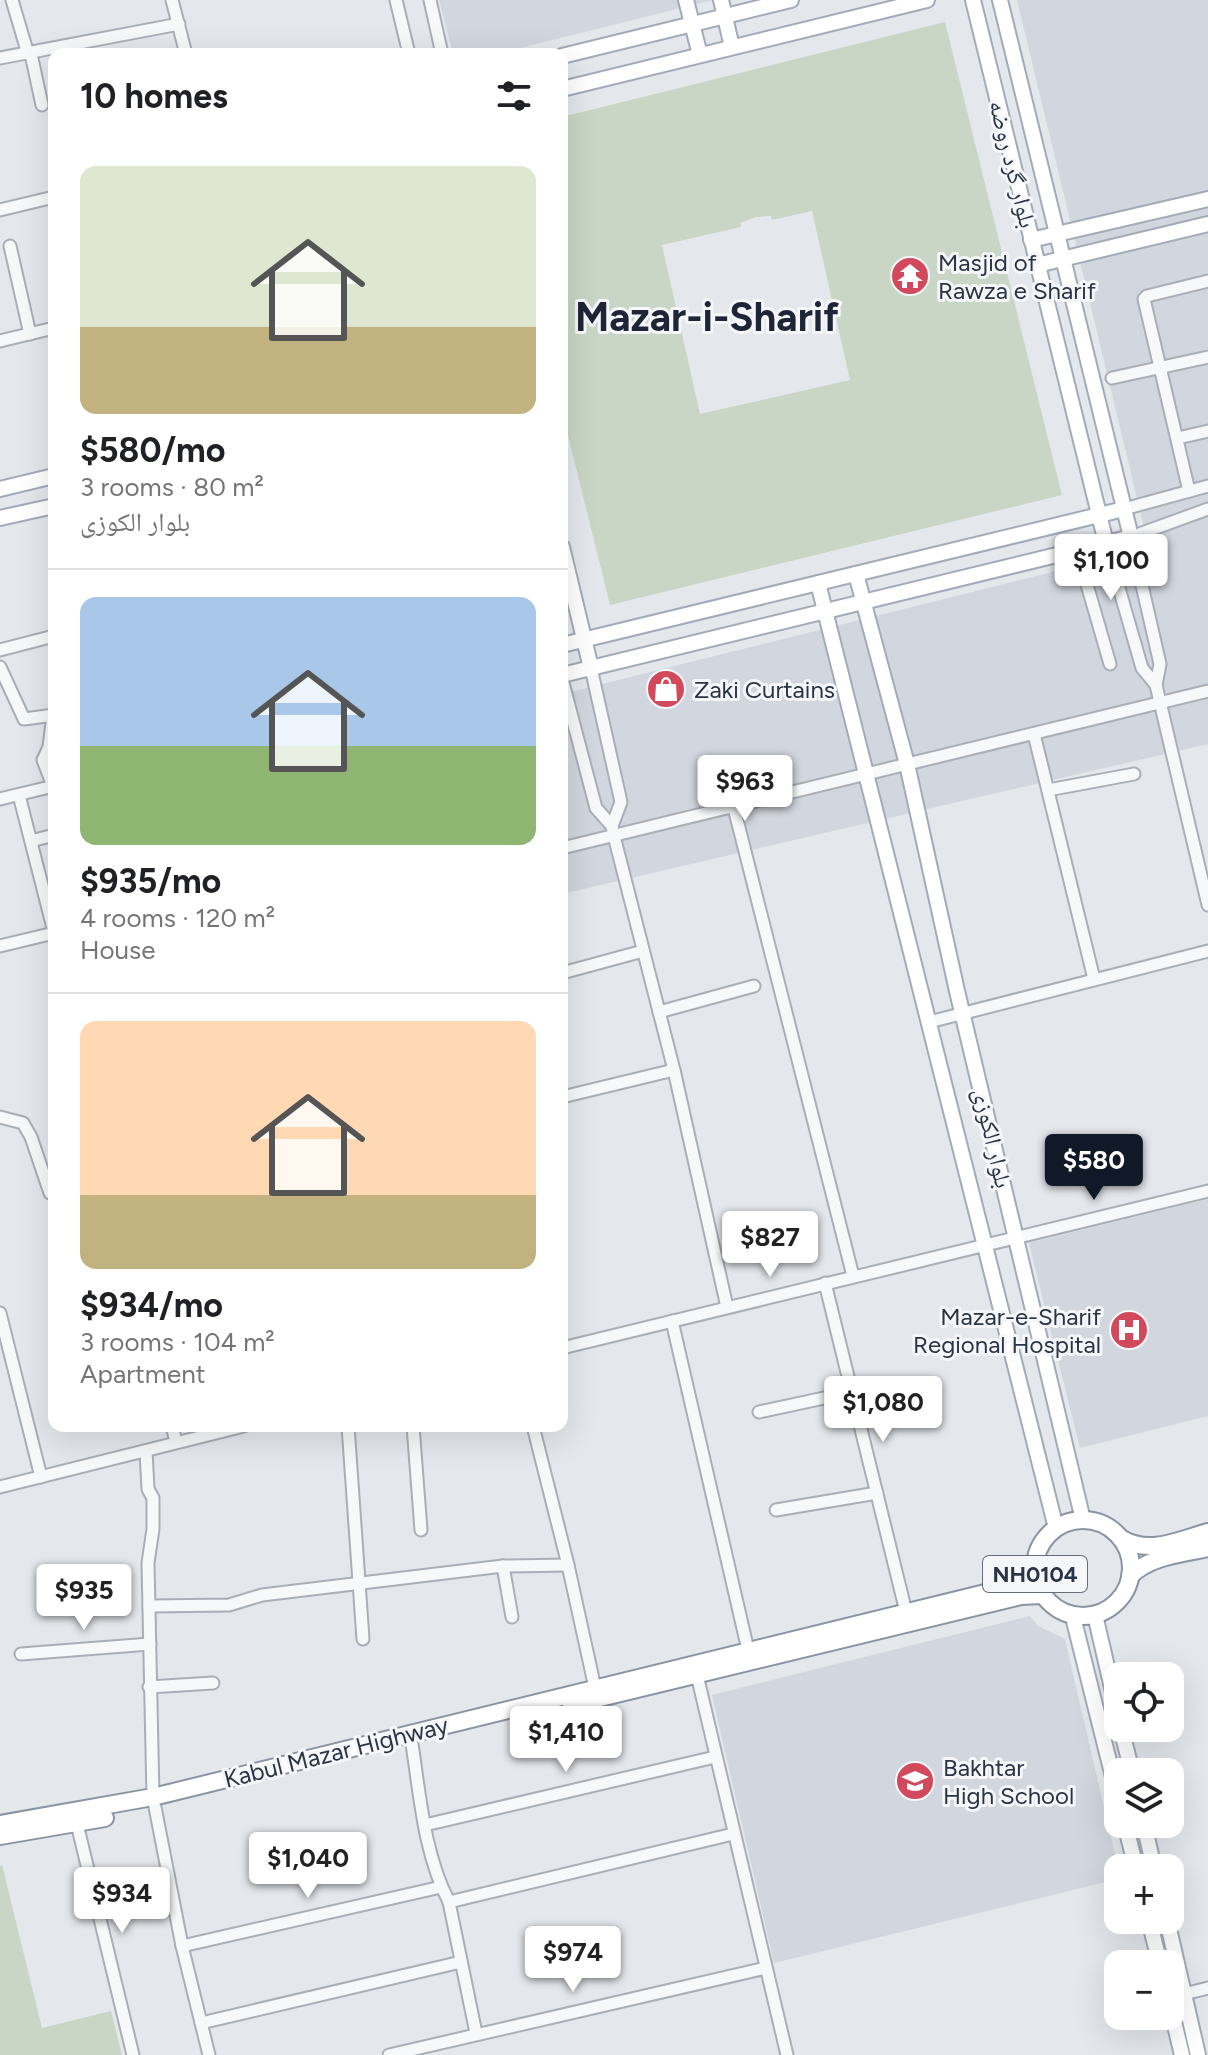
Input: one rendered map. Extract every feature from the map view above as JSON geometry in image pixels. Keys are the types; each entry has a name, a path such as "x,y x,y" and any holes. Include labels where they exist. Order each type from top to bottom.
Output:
{"highway":[{"name":"NH0104","path":"1208,1532 1151,1547 1136,1547 1110,1528 1083,1520 1056,1528 1045,1538 1037,1551 1034,1565 1036,1581 1042,1595 1052,1606 1073,1617 1095,1615 1118,1601 1130,1576 1141,1566 1154,1560 1208,1548"},
{"path":"1120,1538 1131,1563 1130,1576"},
{"name":"Kabul Mazar Highway","path":"0,1836 77,1824 595,1688 1018,1585 1034,1565"},
{"name":"Kabul Mazar Highway","path":"0,1824 154,1802 412,1744 1021,1596 1042,1595"}],"main road":[{"path":"686,0 700,55"},
{"path":"721,0 732,47"},
{"path":"568,55 791,0"},
{"path":"568,88 927,0"},
{"name":"بلوار گرد روضه","path":"973,0 1106,543"},
{"name":"بلوار گرد روضه","path":"1000,0 1131,537"},
{"path":"1031,240 1208,199"},
{"path":"1037,265 1208,224"},
{"path":"0,489 48,477"},
{"path":"0,518 48,507"},
{"path":"568,644 1124,509"},
{"path":"568,675 1131,537"},
{"path":"568,571 591,668"},
{"name":"بلوار الکوزی","path":"856,574 907,764 957,991 1083,1520"},
{"name":"بلوار الکوزی","path":"818,583 1056,1528"},
{"path":"1095,1615 1106,1662"},
{"path":"1073,1617 1108,1758"},
{"path":"1184,1994 1198,2055"},
{"path":"1176,2030 1182,2055"}],"street":[{"path":"12,0 42,105"},
{"path":"172,0 185,48"},
{"path":"396,0 408,48"},
{"path":"430,0 441,48"},
{"path":"59,48 179,24"},
{"path":"0,58 48,50"},
{"path":"0,210 48,198"},
{"path":"10,246 30,334"},
{"path":"1189,491 1145,297 1208,281"},
{"path":"0,341 48,330"},
{"path":"1112,378 1208,357"},
{"path":"1178,438 1208,431"},
{"path":"1124,509 1208,486"},
{"path":"1156,685 1160,664 1131,537 1208,509"},
{"path":"1106,543 1142,668 1156,685 1208,905"},
{"path":"1077,550 1110,664"},
{"path":"0,650 48,638"},
{"path":"0,667 24,719 48,716"},
{"path":"591,668 621,802 613,831"},
{"path":"568,846 613,831 734,808 867,772 1208,691"},
{"path":"568,700 596,808 613,831 674,1070 727,1307"},
{"path":"1034,734 1094,979"},
{"path":"48,749 43,760 48,772"},
{"path":"1048,790 1134,774"},
{"path":"0,799 48,788"},
{"path":"19,795 48,909"},
{"path":"734,808 853,1276"},
{"path":"31,841 48,837"},
{"path":"0,946 48,934"},
{"path":"568,971 643,951"},
{"path":"929,1022 1208,951"},
{"path":"659,1012 754,986"},
{"path":"568,1096 674,1070"},
{"path":"0,1117 23,1123 48,1187"},
{"path":"568,1347 1208,1191"},
{"path":"825,1283 906,1612"},
{"path":"0,1313 4,1347 41,1477"},
{"path":"672,1321 748,1650"},
{"path":"759,1412 852,1392"},
{"path":"174,1432 176,1442"},
{"path":"0,1487 218,1432"},
{"path":"348,1432 363,1639"},
{"path":"413,1432 421,1530"},
{"path":"535,1432 595,1688"},
{"path":"146,1451 148,1489 153,1498 148,1563 154,1802 182,1946 209,2055"},
{"path":"776,1510 877,1493"},
{"path":"149,1606 229,1605 262,1595 503,1566 568,1565"},
{"path":"503,1566 512,1617"},
{"path":"21,1654 150,1644"},
{"path":"697,1675 787,2055"},
{"path":"149,1687 213,1683"},
{"path":"412,1744 425,1825 441,1887 449,1902 476,2033"},
{"path":"425,1825 715,1757"},
{"path":"77,1824 133,2055"},
{"path":"449,1902 733,1834"},
{"path":"182,1946 441,1887"},
{"path":"201,2023 461,1962"},
{"path":"389,2055 766,1968"},
{"path":"1184,1994 1208,1988"}],"shaded area":[{"path":"439,0 713,0 520,48 451,48"},
{"path":"1017,0 1208,0 1208,744 568,893 568,693 1149,548"},
{"name":"Mazar-e-Sharif Regional Hospital","path":"1208,1199 1208,1416 1080,1448 1029,1243"},
{"name":"Bakhtar High School","path":"1030,1616 1038,1626 1065,1639 1104,1808 1104,1838 1111,1838 1115,1854 1104,1854 1104,1882 774,1963 712,1695"}],"green space":[{"path":"945,22 1062,495 610,605 568,435 568,116","holes":["812,211 850,380 700,414 662,245 741,227 740,223 756,217 771,216 772,220"]},
{"path":"2,1865 42,2028 111,2011 122,2055 0,2055"}],"place":[{"name":"Masjid of Rawza e Sharif","path":"910,276"},
{"name":"Zaki Curtains","path":"666,689"},
{"name":"Mazar-e-Sharif Regional Hospital","path":"1129,1330"},
{"name":"Bakhtar High School","path":"915,1781"}],"district":[{"name":"Mazar-i-Sharif","path":"707,317"}]}
